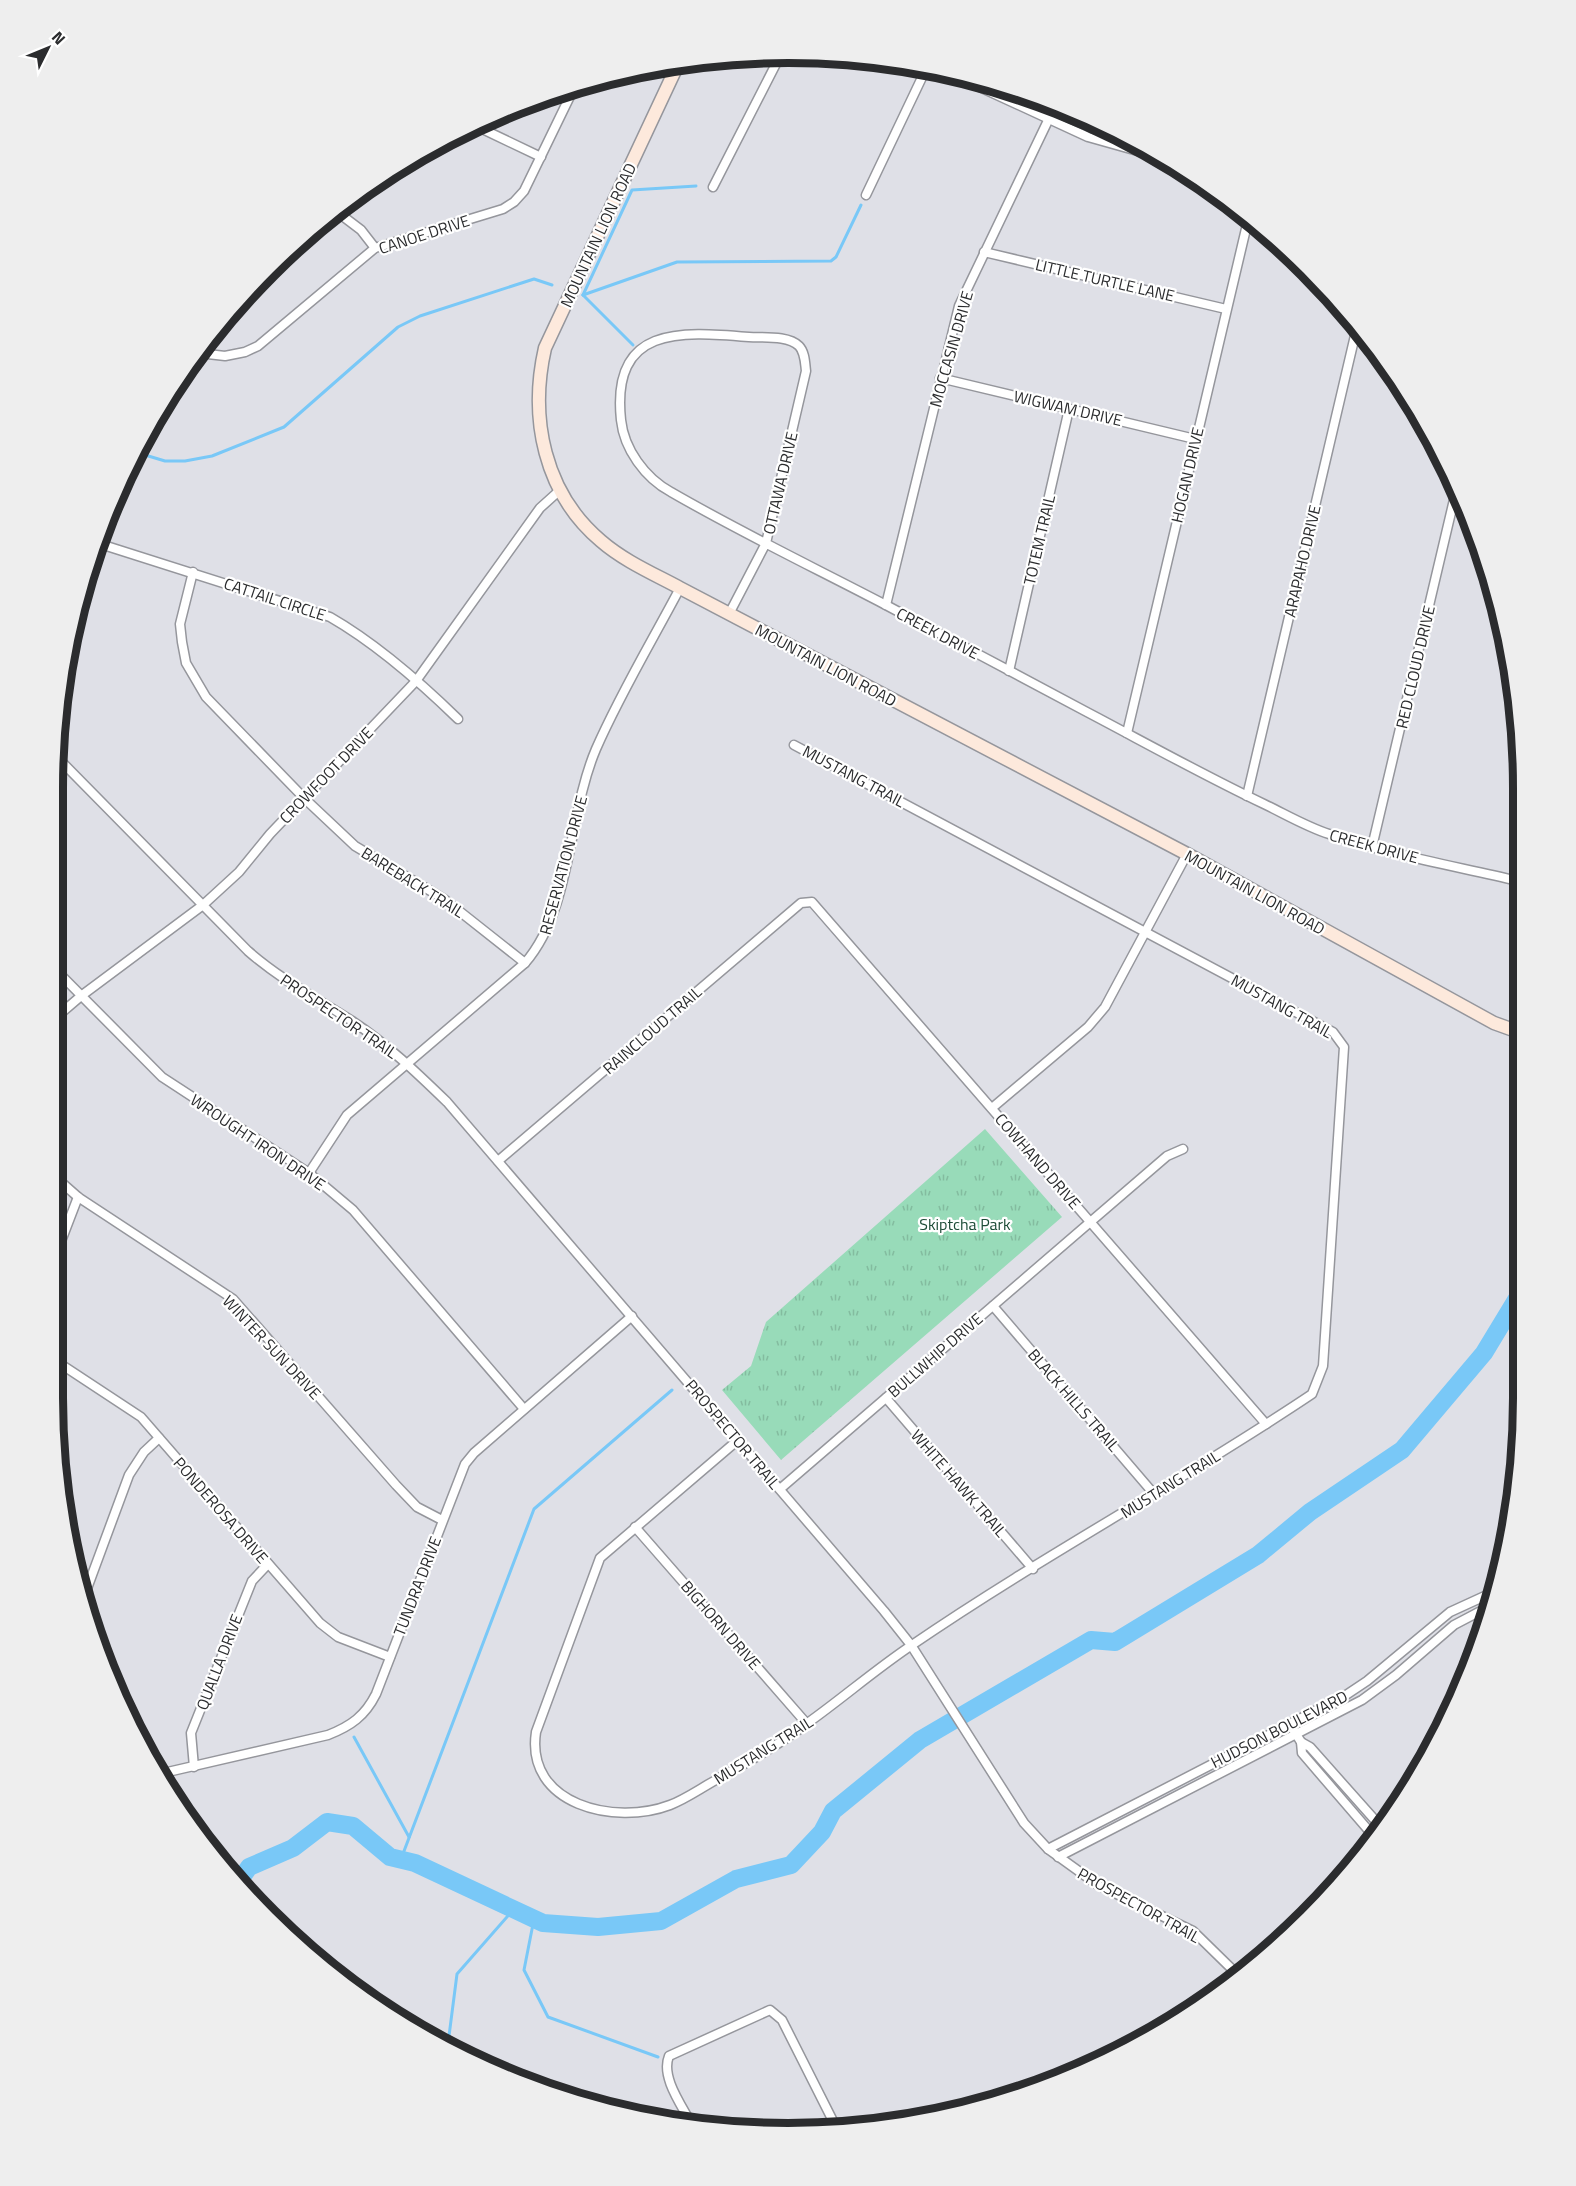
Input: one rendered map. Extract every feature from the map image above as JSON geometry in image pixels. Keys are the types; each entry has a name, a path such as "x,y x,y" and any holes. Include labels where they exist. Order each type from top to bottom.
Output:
{"street":[{"path":"713,187 776,64"},
{"name":"MOUNTAIN LION ROAD","path":"674,72 546,348 539,381 539,423 545,453 560,490 578,517 601,542 680,588 1187,854 1459,1004 1513,1031"},
{"path":"866,195 923,76"},
{"path":"988,91 1088,137 1129,149"},
{"name":"CANOE DRIVE","path":"208,354 225,357 258,346 375,248 503,209 514,202 524,190 570,97"},
{"name":"MOCCASIN DRIVE","path":"886,605 959,306 1052,113"},
{"path":"484,130 541,157"},
{"path":"343,216 361,230 375,248"},
{"name":"HOGAN DRIVE","path":"1127,733 1246,227"},
{"name":"LITTLE TURTLE LANE","path":"984,252 1226,309"},
{"name":"CREEK DRIVE","path":"799,346 785,340 735,336 666,336 651,341 637,351 622,380 621,425 637,462 666,490 1247,796 1326,833 1372,847 1513,880"},
{"name":"ARAPAHO DRIVE","path":"1247,796 1355,337"},
{"name":"OTTAWA DRIVE","path":"729,614 766,543 806,371 804,357 799,346"},
{"name":"WIGWAM DRIVE","path":"940,378 1195,439"},
{"name":"TOTEM TRAIL","path":"1009,671 1069,409"},
{"name":"CROWFOOT DRIVE","path":"63,1011 203,905 239,872 304,798 416,681 540,508 560,490"},
{"name":"RED CLOUD DRIVE","path":"1372,847 1454,501"},
{"name":"CATTAIL CIRCLE","path":"105,545 330,617 356,631 458,719"},
{"name":"BAREBACK TRAIL","path":"193,572 180,624 186,663 206,697 304,798 355,846 459,909 525,963"},
{"name":"RESERVATION DRIVE","path":"309,1173 347,1115 525,963 547,932 595,750 680,588"},
{"name":"MUSTANG TRAIL","path":"738,1440 600,1558 536,1732 533,1750 538,1768 547,1782 567,1798 589,1809 617,1813 647,1812 671,1804 768,1750 807,1724 911,1645 1312,1394 1323,1366 1344,1047 1333,1032 794,745"},
{"name":"PROSPECTOR TRAIL","path":"64,764 267,967 352,1021 408,1063 447,1102 911,1645 1024,1822 1047,1849 1098,1885 1192,1931 1214,1948 1233,1970"},
{"path":"992,1108 1097,1018 1187,854"},
{"name":"COWHAND DRIVE","path":"806,901 812,902 1266,1424"},
{"name":"RAINCLOUD TRAIL","path":"498,1161 806,901"},
{"name":"WROUGHT IRON DRIVE","path":"63,978 162,1077 309,1173 353,1210 524,1409"},
{"name":"BULLWHIP DRIVE","path":"780,1489 1167,1156 1182,1149"},
{"name":"WINTER SUN DRIVE","path":"63,1184 78,1197 232,1299 396,1485 417,1507 442,1520"},
{"path":"63,1234 78,1197"},
{"name":"BLACK HILLS TRAIL","path":"993,1306 1154,1494"},
{"name":"TUNDRA DRIVE","path":"168,1772 328,1735 349,1727 370,1707 465,1464 474,1453 632,1316"},
{"name":"PONDEROSA DRIVE","path":"63,1366 141,1417 301,1603 329,1630 360,1647 390,1657"},
{"name":"WHITE HAWK TRAIL","path":"886,1398 1032,1569"},
{"path":"88,1586 129,1475 144,1452 159,1438"},
{"name":"BIGHORN DRIVE","path":"635,1527 807,1724"},
{"name":"QUALLA DRIVE","path":"194,1767 191,1733 252,1581 267,1564"},
{"name":"HUDSON BOULEVARD","path":"1047,1849 1291,1724 1367,1682 1450,1612 1485,1597"},
{"name":"HUDSON BOULEVARD","path":"1058,1857 1299,1738 1362,1700 1396,1676 1454,1625 1481,1611"},
{"path":"1291,1724 1299,1738 1302,1753 1369,1831"},
{"path":"1299,1738 1310,1747 1376,1821"},
{"path":"688,2116 668,2075 666,2065 669,2056 770,2010 782,2020 833,2121"}],"green space":[{"name":"Skiptcha Park","path":"985,1129 1062,1217 781,1460 722,1390 751,1366 766,1322"}],"waterway":[{"path":"583,295 632,190 696,186"},
{"path":"583,295 677,262 831,261 836,257 861,205"},
{"path":"144,455 165,461 185,461 212,456 284,427 398,327 420,316 534,279 552,285"},
{"path":"583,295 633,345"},
{"path":"243,1876 249,1867 293,1848 327,1822 353,1826 390,1857 415,1863 543,1923 598,1927 661,1921 736,1879 791,1865 822,1832 833,1811 920,1740 1091,1640 1115,1642 1258,1555 1310,1512 1402,1450 1484,1353 1513,1305"},
{"path":"401,1859 534,1509 672,1390"},
{"path":"354,1737 409,1837"},
{"path":"449,2036 457,1974 513,1910"},
{"path":"534,1919 524,1970 548,2017 658,2057"}]}
